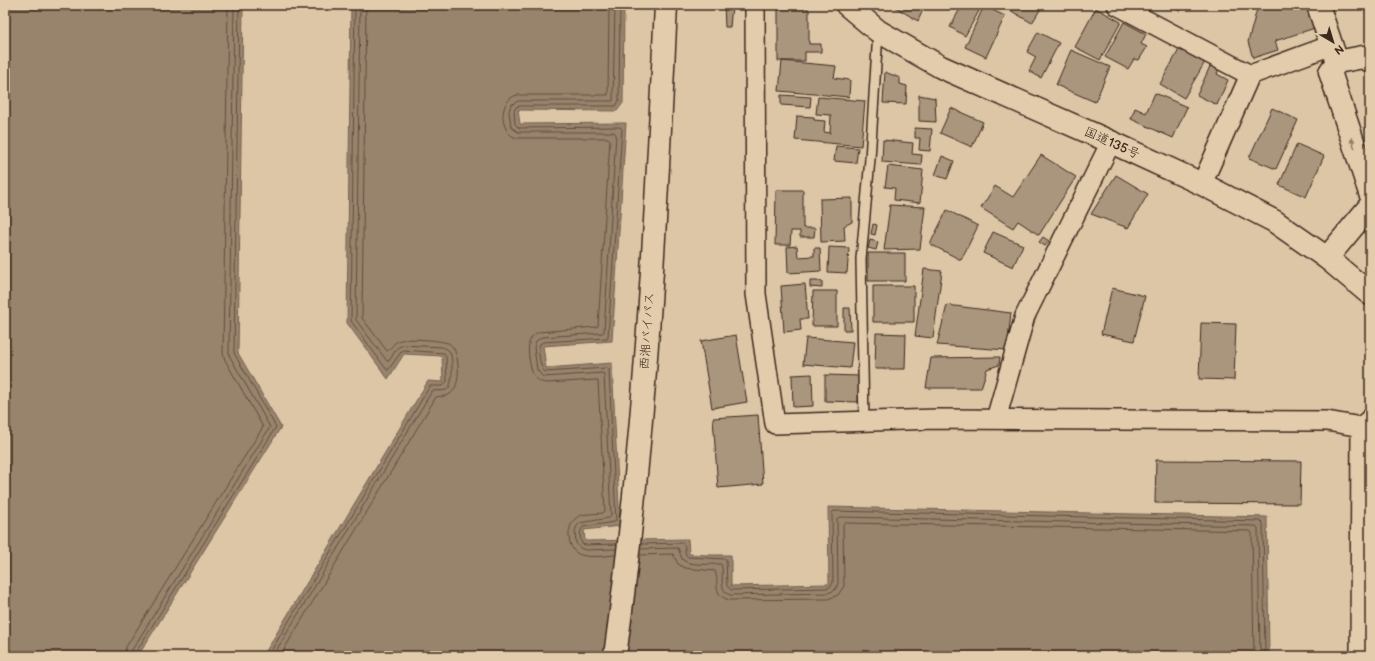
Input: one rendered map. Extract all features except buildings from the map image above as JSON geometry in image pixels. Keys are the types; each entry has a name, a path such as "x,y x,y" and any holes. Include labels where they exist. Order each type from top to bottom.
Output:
{"main road":[{"name":"西湘バイパス","path":"615,656 637,464 657,196 666,5"},
{"name":"西湘バイパス","path":"629,656 649,464 669,198 680,5"},
{"name":"国道135号","path":"847,5 878,31 941,67 1202,184 1274,221 1327,258 1370,294"},
{"path":"1318,5 1335,53 1330,72 1370,194"},
{"path":"1335,53 1363,57 1370,61"},
{"path":"1327,258 1370,206"}],"street":[{"path":"755,5 756,294 774,424 938,419 1327,421 1365,423 1360,656"},
{"path":"1117,5 1250,75 1335,53"},
{"path":"1202,184 1250,75"},
{"path":"996,419 1025,316 1111,142"}],"lane":[{"path":"864,422 861,259 870,159 878,31"}],"water":[{"path":"5,5 243,5 238,353 281,427 138,656 5,656"},
{"path":"351,5 624,5 623,103 617,111 518,110 520,124 626,123 612,341 543,346 546,368 612,363 620,526 584,530 585,541 688,539 689,554 731,555 731,586 829,584 828,507 1267,517 1269,656 263,656 428,381 443,382 442,356 404,354 388,379 347,323"}]}
